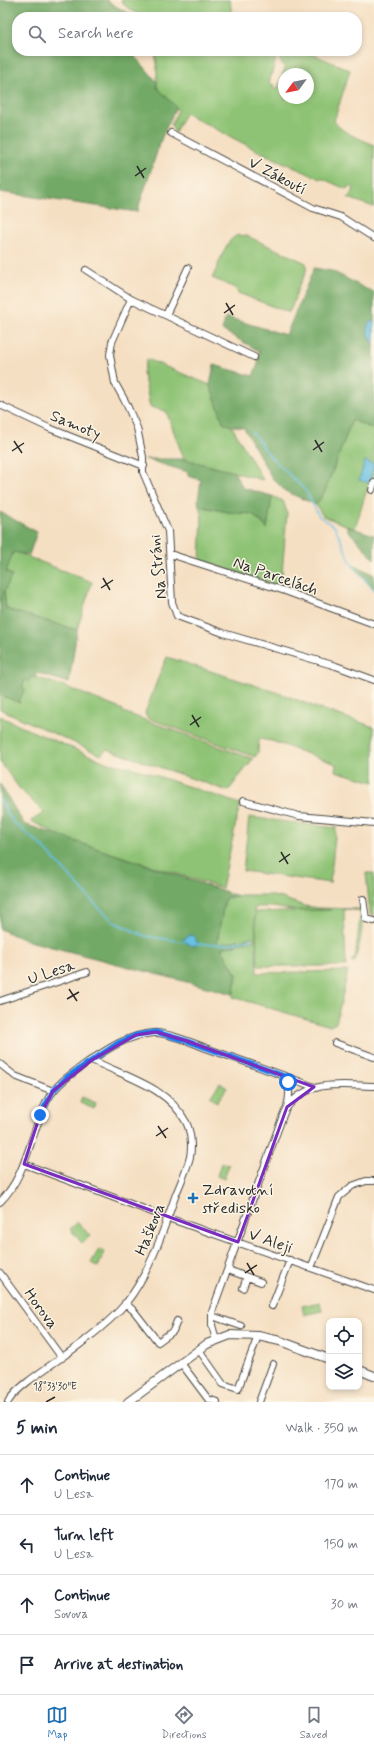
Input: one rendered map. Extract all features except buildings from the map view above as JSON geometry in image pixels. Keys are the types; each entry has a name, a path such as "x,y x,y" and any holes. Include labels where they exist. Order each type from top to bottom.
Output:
{"street":[{"name":"V Zákoutí","path":"171,133 313,208 341,217 374,238"},
{"path":"166,315 188,268"},
{"path":"86,270 131,299 254,357"},
{"name":"Na Stráni","path":"131,299 112,342 110,355 115,383 126,403 136,428 144,466 143,472 168,531 172,602 177,616 223,633 336,666 374,680"},
{"name":"Samoty","path":"0,405 50,428 144,466"},
{"path":"372,490 374,484"},
{"name":"Na Parcelách","path":"170,554 285,591 374,624"},
{"path":"243,800 299,816 374,823"},
{"path":"363,899 366,918 374,921"},
{"name":"U Lesa","path":"0,1001 87,972"},
{"path":"0,1202 9,1192 24,1164 40,1115 53,1091 68,1076 118,1043 136,1035 156,1032 187,1041 314,1087"},
{"path":"335,1043 374,1057"},
{"name":"Haškova","path":"8,1402 21,1388 87,1339 125,1303 145,1273 168,1218 190,1157 190,1136 186,1122 177,1108 161,1094 136,1078 92,1060"},
{"path":"0,1064 15,1076 53,1091"},
{"path":"216,1340 212,1325 212,1312 278,1129 288,1107 290,1092 288,1082 282,1075"},
{"path":"288,1107 300,1096 314,1087 333,1084 374,1086"},
{"name":"V Aleji","path":"24,1164 168,1218 374,1290"},
{"path":"311,1268 339,1197 352,1186 366,1181 374,1181"},
{"path":"272,1306 290,1260"},
{"path":"228,1270 261,1282"},
{"name":"Horova","path":"0,1273 62,1358"},
{"path":"243,1288 247,1277"},
{"path":"125,1303 130,1306 158,1342 173,1331 177,1321"},
{"path":"212,1316 241,1326"},
{"path":"128,1402 199,1350 216,1340 230,1336 258,1336 280,1341 326,1358"},
{"path":"199,1350 223,1384 238,1389 258,1336"},
{"path":"181,1363 208,1399 217,1402"},
{"path":"259,1402 273,1364"},
{"path":"362,1371 374,1376"}],"highlighted area":[{"path":"156,1032 187,1041 314,1087 287,1107 238,1242 24,1164 40,1115 53,1091 92,1060 136,1035"}],"green space":[{"path":"0,0 108,0 107,1 126,12 12,12 12,56 136,56 157,82 157,87 176,107 162,137 137,212 0,192"},
{"path":"121,0 230,0 231,12 134,12 124,5"},
{"path":"155,56 271,56 276,59 269,83 274,85 273,88 277,90 278,87 278,104 314,104 314,68 285,68 277,56 317,56 350,70 334,121 346,132 374,145 374,207 348,198 354,189 351,186 346,189 321,178 320,179 256,150 185,113 175,133 171,125 178,110 157,87 157,63"},
{"path":"239,235 247,236 306,263 307,267 305,274 298,287 289,312 238,293 235,288 212,278 226,247 234,237"},
{"path":"314,268 332,271 374,293 374,322 371,340 374,343 374,429 352,420 325,491 316,505 285,491 272,478 244,428 224,424 210,385 214,365 253,376 258,364 259,351 222,330 226,317 286,335"},
{"path":"147,359 210,385 224,424 231,425 263,480 184,459 166,411 150,407 143,372"},
{"path":"352,420 374,429 374,477 370,490 367,489 355,529 323,516 316,505 325,491"},
{"path":"145,459 184,459 234,472 243,488 272,496 267,529 262,522 252,514 228,512 199,506 198,500 201,480 188,476 188,472"},
{"path":"272,496 283,501 287,512 281,587 200,561 202,516 199,506 228,512 252,514 267,528"},
{"path":"0,512 37,532 29,555 13,552 6,572 12,575 4,592 6,608 77,630 69,683 37,673 35,678 31,677 28,682 25,680 22,687 25,689 19,701 20,703 0,695"},
{"path":"347,526 374,535 374,559 347,529"},
{"path":"13,551 92,582 77,630 6,608 4,592 12,575 6,572"},
{"path":"356,565 374,575 374,590 353,567"},
{"path":"167,657 285,695 374,727 374,782 335,771 336,764 272,741 259,739 258,752 255,757 147,718 145,713"},
{"path":"31,676 64,686 123,710 123,712 253,759 228,791 107,749 101,755 0,709 0,695 20,702 18,701 25,689 22,688 25,680"},
{"path":"0,716 22,727 108,763 131,767 240,804 222,888 74,843 31,821 44,813 19,788 0,762"},
{"path":"0,784 24,824 227,892 226,894 239,896 225,898 217,942 220,944 247,938 246,942 221,948 237,975 233,994 25,940 0,929"},
{"path":"249,817 336,828 330,883 243,871"},
{"path":"366,873 374,873 374,915 370,914"},
{"path":"241,895 269,895 304,906 361,909 362,929 355,962 351,961 355,957 361,911 344,909 346,966 258,966 255,914 257,973 348,971 336,1023 330,1026 233,997 237,975 221,948 254,940 253,937 220,944 217,942 225,898","holes":["258,907 273,907 292,910 331,910 254,912 254,909"]},
{"path":"220,1083 227,1088 217,1102 210,1097"},
{"path":"82,1097 96,1103 94,1109 80,1103"},
{"path":"221,1163 229,1165 224,1179 217,1176"},
{"path":"78,1222 90,1236 82,1243 70,1229"},
{"path":"99,1249 105,1252 98,1267 91,1263"},
{"path":"320,1302 322,1311 304,1315 302,1306"}],"water":[{"path":"373,321 374,343 369,336 368,331 369,323"},
{"path":"365,461 374,464 369,483 359,480"},
{"path":"189,935 194,936 198,944 192,946 183,940"}],"waterway":[{"path":"252,432 271,457 305,490 319,516 335,527 352,565 374,590"},
{"path":"0,800 13,822 43,847 93,902 114,922 145,936 185,942"},
{"path":"197,944 229,944 251,939"}],"place":[{"name":"Zdravotní středisko","path":"193,1198"}],"route":[{"path":"40,1115 53,1091 68,1076 118,1043 136,1035 156,1032 187,1041 282,1075 288,1082"}]}
